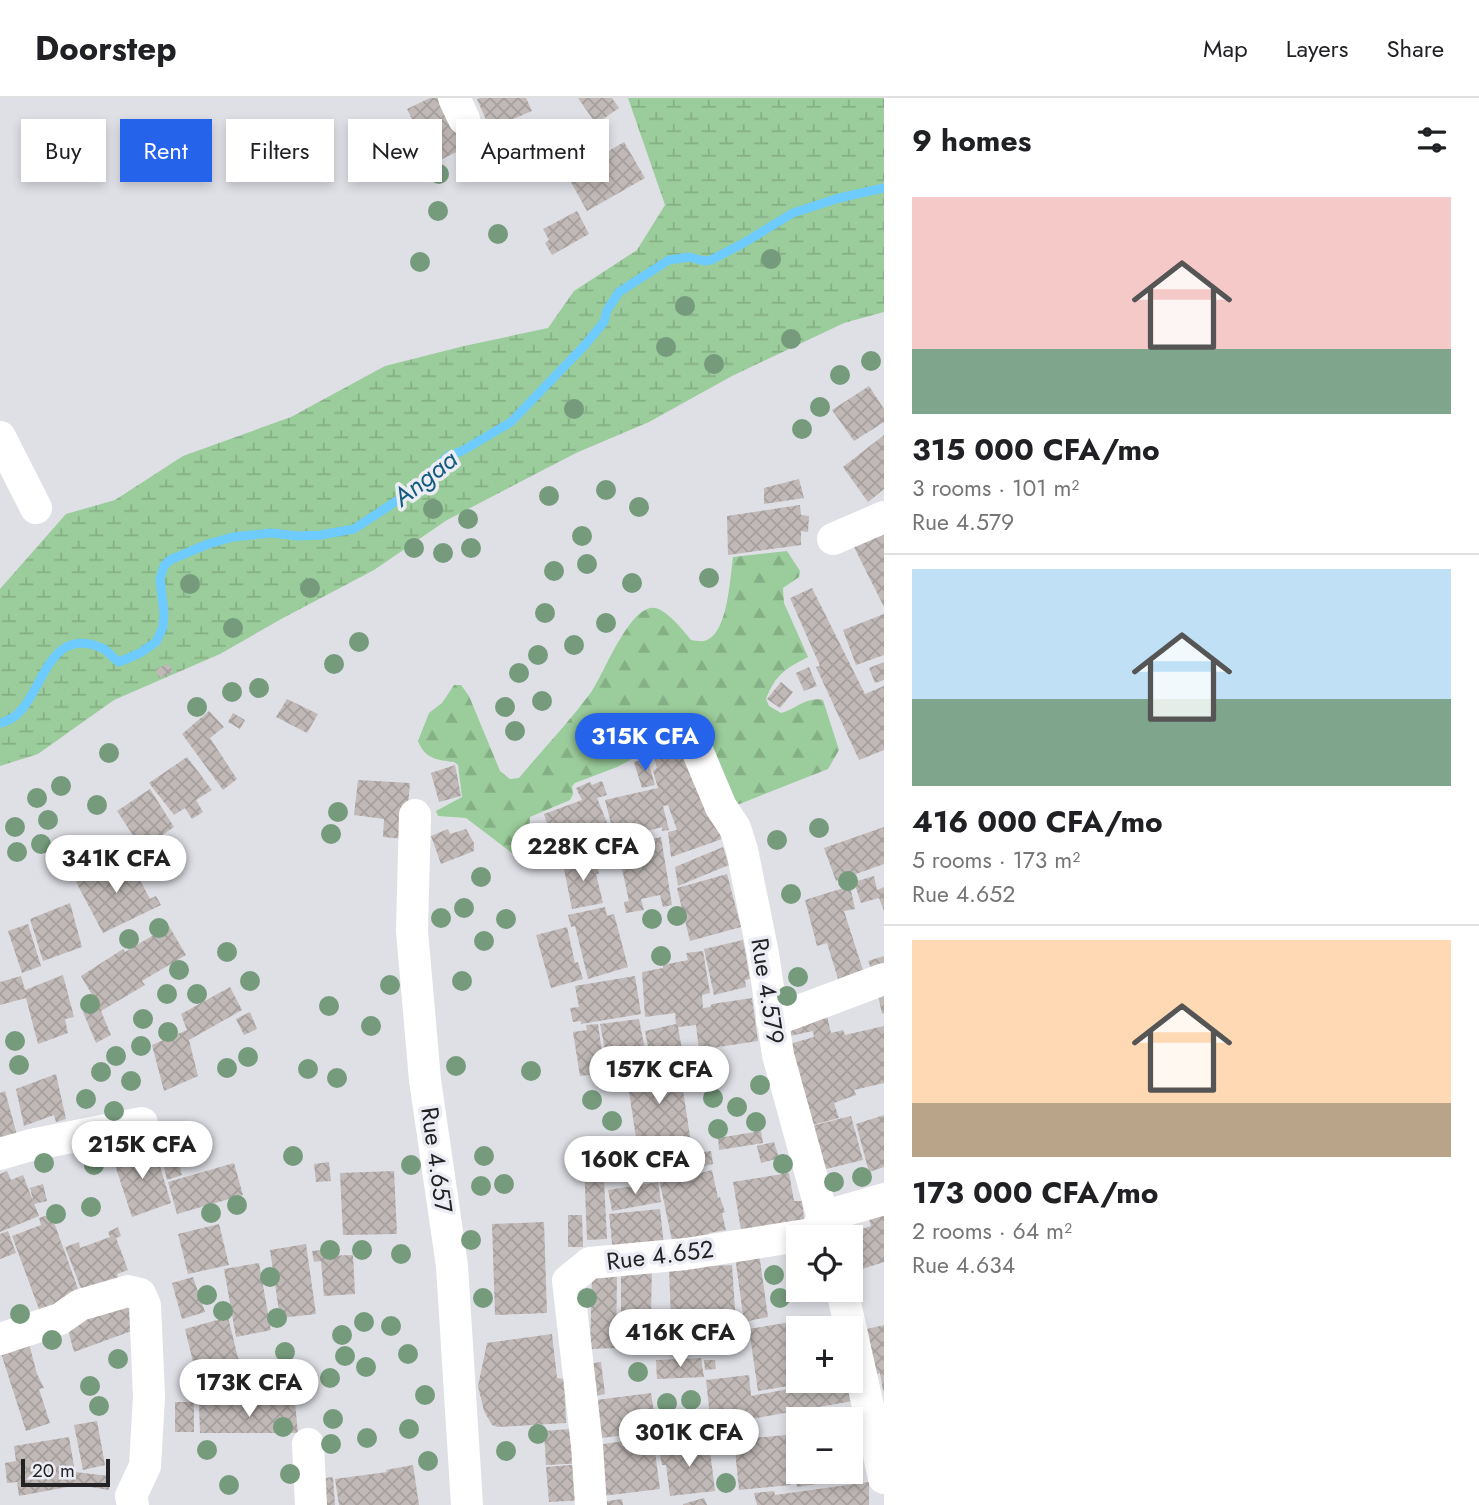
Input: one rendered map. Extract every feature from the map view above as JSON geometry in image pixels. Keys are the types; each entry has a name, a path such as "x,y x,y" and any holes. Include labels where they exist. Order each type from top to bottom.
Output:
{"street":[{"path":"0,437 36,508"},
{"path":"833,539 884,517"},
{"name":"Rue 4.579","path":"697,750 721,807 735,828 742,850 763,954 783,1077 824,1225"},
{"name":"Rue 4.657","path":"415,815 412,931 425,1080 452,1266 467,1505"},
{"path":"772,1021 884,979"},
{"path":"0,1154 31,1145 142,1123"},
{"name":"Rue 4.652","path":"829,1225 884,1199"},
{"name":"Rue 4.652","path":"591,1505 568,1281 590,1263 686,1254 786,1238"},
{"path":"0,1339 60,1319 80,1305 128,1291 139,1294 145,1304 149,1397 145,1466 131,1496 133,1505"},
{"path":"845,1302 884,1478"},
{"path":"308,1444 311,1505"}],"green space":[{"path":"628,98 884,98 884,312 844,323 732,376 649,422 576,453 447,520 374,570 220,654 114,700 38,754 0,766 0,589 66,514 115,500 183,456 291,417 385,366 548,328 574,291 637,250 665,205"},
{"path":"787,551 800,571 799,577 783,588 784,603 808,657 782,673 766,699 769,706 781,713 807,701 823,700 839,750 828,769 737,805 724,796 700,728 691,720 680,721 661,725 651,731 646,739 645,752 617,767 575,783 570,800 530,817 531,851 524,856 516,856 466,818 438,816 436,811 462,797 458,765 428,755 418,741 429,713 442,703 454,685 461,685 469,696 500,771 510,779 519,778 592,691 627,628 636,617 655,608 670,617 691,640 707,640 714,635 724,615 733,557"}],"building":[{"path":"430,98 448,98 458,119 456,119 456,152 442,159 442,119 412,119 407,109"},
{"path":"526,98 532,111 513,119 486,119 477,99"},
{"path":"578,98 612,98 619,108 603,119 593,119"},
{"path":"624,142 645,178 587,211 571,182 609,182 609,151"},
{"path":"577,211 589,234 552,255 545,243 549,240 543,229"},
{"path":"869,386 884,409 884,422 854,441 832,410"},
{"path":"884,435 884,489 868,502 843,467"},
{"path":"799,479 804,498 764,504 764,488"},
{"path":"800,505 801,515 809,516 808,532 801,531 801,545 728,555 727,516"},
{"path":"884,532 884,607 849,537"},
{"path":"812,588 865,694 884,686 884,750 859,760 816,667 820,666 790,598"},
{"path":"884,614 884,655 856,665 843,630"},
{"path":"884,662 884,680 875,683 869,668"},
{"path":"169,664 173,672 159,678 156,669"},
{"path":"809,667 817,686 804,691 796,673"},
{"path":"781,682 793,692 780,708 767,699"},
{"path":"287,699 318,714 307,733 276,717"},
{"path":"209,711 224,727 210,738 237,779 223,790 182,734"},
{"path":"233,713 245,720 240,729 228,722"},
{"path":"691,727 696,740 686,744 722,839 671,857 668,832 677,830 668,805 663,806 669,830 662,831 662,827 615,839 605,800 658,788 653,771 657,768 648,738"},
{"path":"187,757 212,790 196,800 203,812 192,819 185,808 174,815 149,783"},
{"path":"647,758 655,785 642,788 634,762"},
{"path":"455,765 461,796 439,802 431,773"},
{"path":"358,780 410,783 405,839 383,837 384,819 354,815"},
{"path":"602,781 607,795 597,798 615,842 600,844 598,840 556,854 544,814 582,800 576,788 590,782 592,785"},
{"path":"150,789 174,827 142,849 117,811"},
{"path":"884,827 884,864 836,881 824,848"},
{"path":"448,829 450,834 466,829 474,843 474,851 441,864 431,836"},
{"path":"661,837 672,905 663,907 660,895 641,899 644,910 626,913 624,902 629,901 621,864 603,865 600,851"},
{"path":"723,847 729,865 678,886 675,867"},
{"path":"127,856 150,899 156,896 161,905 103,933 76,882"},
{"path":"595,857 603,903 572,909 563,864"},
{"path":"727,874 741,927 690,941 677,888"},
{"path":"874,876 877,890 884,887 884,911 879,898 861,903 854,882"},
{"path":"850,886 855,909 844,911 863,970 838,979 827,943 817,946 805,900"},
{"path":"70,903 82,947 43,961 30,919"},
{"path":"605,907 607,916 614,914 628,967 588,979 575,926 571,927 568,915"},
{"path":"28,924 41,966 22,973 8,931"},
{"path":"169,926 186,955 142,981 145,985 101,1011 111,1035 96,1043 83,1012 98,1005 81,976 123,949 125,952"},
{"path":"567,927 575,963 578,962 583,979 551,988 536,935"},
{"path":"743,940 750,979 745,980 746,987 714,995 704,949"},
{"path":"703,951 710,993 702,995 703,1008 712,1004 752,998 758,1041 699,1050 696,1025 678,1027 683,1055 651,1062 645,1031 676,1024 675,1013 645,1017 642,972 688,960 686,953"},
{"path":"884,956 884,969 873,973 868,961"},
{"path":"63,975 74,1017 65,1019 68,1033 38,1044 26,998 0,1005 0,982 21,976 25,990"},
{"path":"635,976 641,1014 581,1024 581,1021 573,1022 570,1008 579,1007 575,986"},
{"path":"230,987 242,1010 189,1040 198,1076 164,1091 152,1045 187,1030 181,1014"},
{"path":"884,993 884,1013 882,1014 878,995"},
{"path":"250,1012 257,1029 244,1035 236,1019"},
{"path":"826,1012 831,1033 843,1030 845,1035 884,1026 884,1083 854,1090 856,1095 834,1103 839,1118 812,1125 786,1045 814,1037 813,1031 781,1038 781,1024"},
{"path":"639,1019 647,1060 608,1065 600,1024"},
{"path":"598,1024 605,1073 580,1076 573,1032 587,1030 586,1025"},
{"path":"684,1063 688,1089 683,1090 691,1143 638,1151 626,1072"},
{"path":"56,1074 66,1119 56,1122 54,1115 24,1126 16,1089"},
{"path":"5,1091 17,1135 0,1139 0,1093"},
{"path":"884,1115 884,1167 869,1172 856,1124"},
{"path":"851,1116 863,1160 822,1170 811,1126"},
{"path":"761,1131 763,1143 719,1150 718,1138"},
{"path":"774,1142 779,1158 761,1163 757,1146"},
{"path":"154,1146 171,1203 132,1217 113,1159"},
{"path":"711,1151 713,1164 695,1168 697,1174 712,1170 718,1198 720,1197 725,1212 722,1213 726,1230 709,1233 712,1245 674,1250 655,1159"},
{"path":"652,1155 655,1174 614,1181 610,1161"},
{"path":"329,1162 331,1181 316,1182 314,1164"},
{"path":"584,1162 603,1162 607,1239 587,1240"},
{"path":"179,1163 182,1175 167,1180 164,1167"},
{"path":"234,1163 243,1195 177,1214 168,1182"},
{"path":"7,1171 11,1180 23,1175 39,1216 0,1232 0,1174"},
{"path":"394,1171 397,1234 343,1235 340,1173"},
{"path":"789,1173 794,1201 802,1201 805,1225 786,1225 786,1229 742,1236 733,1182"},
{"path":"658,1182 661,1202 612,1211 608,1190"},
{"path":"43,1184 47,1201 34,1204 30,1188"},
{"path":"660,1209 664,1246 613,1252 609,1214"},
{"path":"884,1211 884,1262 863,1269 863,1229 871,1226 868,1216"},
{"path":"51,1214 81,1297 40,1312 12,1236 41,1225 39,1218"},
{"path":"568,1215 582,1215 583,1247 568,1247"},
{"path":"544,1222 547,1313 495,1315 492,1224"},
{"path":"219,1224 229,1265 188,1274 178,1234"},
{"path":"118,1227 121,1236 116,1238 128,1270 117,1274 121,1286 85,1299 65,1247 79,1242 80,1248 110,1237 108,1232"},
{"path":"8,1231 16,1253 0,1259 0,1234"},
{"path":"306,1244 316,1314 280,1318 270,1250"},
{"path":"322,1250 322,1256 353,1255 355,1294 324,1296 321,1261 314,1262 312,1251"},
{"path":"759,1253 768,1317 744,1322 735,1256"},
{"path":"259,1263 271,1330 236,1337 224,1269"},
{"path":"652,1263 651,1320 621,1325 621,1266"},
{"path":"732,1265 738,1352 653,1355 651,1323 671,1320 669,1268"},
{"path":"617,1276 616,1348 590,1349 592,1277"},
{"path":"193,1277 205,1312 182,1319 172,1283"},
{"path":"130,1297 137,1329 74,1352 65,1319"},
{"path":"228,1317 240,1366 206,1373 203,1364 194,1366 185,1329"},
{"path":"786,1323 786,1386 758,1391 749,1329"},
{"path":"884,1325 883,1391 880,1373 874,1375 866,1337 869,1337 867,1329"},
{"path":"552,1334 557,1378 564,1379 566,1423 498,1427 492,1425 484,1411 478,1386 487,1343"},
{"path":"27,1336 37,1374 44,1388 39,1389 50,1423 26,1431 0,1350"},
{"path":"701,1358 704,1377 657,1379 656,1360"},
{"path":"704,1360 715,1360 716,1369 705,1370"},
{"path":"601,1362 605,1394 591,1397 588,1364"},
{"path":"749,1375 751,1396 786,1389 786,1393 851,1393 853,1401 819,1407 786,1407 786,1413 711,1426 706,1380"},
{"path":"651,1393 657,1431 601,1438 596,1400"},
{"path":"175,1402 194,1402 194,1432 175,1432"},
{"path":"295,1403 298,1433 200,1433 199,1405"},
{"path":"97,1421 105,1465 83,1470 74,1425"},
{"path":"583,1428 586,1463 546,1465 544,1431"},
{"path":"786,1435 786,1484 791,1485 739,1490 734,1440"},
{"path":"69,1437 75,1472 109,1476 109,1490 78,1485 19,1496 17,1482 7,1483 5,1463 16,1461 14,1446"},
{"path":"653,1437 660,1489 602,1496 596,1445"},
{"path":"709,1442 715,1491 670,1496 666,1465 662,1465 659,1449"},
{"path":"583,1464 585,1500 549,1502 546,1467"},
{"path":"413,1465 419,1505 339,1505 335,1479 387,1472 386,1470"},
{"path":"333,1477 335,1505 318,1505 318,1479"},
{"path":"869,1482 869,1505 757,1505 754,1493 774,1491 775,1495"},
{"path":"704,1498 707,1505 683,1505 683,1504"},
{"path":"622,1499 623,1505 600,1505 600,1502"}],"waterway":[{"name":"Angaa","path":"0,723 14,717 26,705 54,658 66,647 81,643 102,648 119,662 156,642 163,627 164,613 160,579 164,566 170,560 233,537 272,533 321,535 354,529 407,494 448,456 462,451 511,422 585,345 604,322 607,310 619,292 669,260 689,257 711,260 793,213 839,198 884,188"}]}
